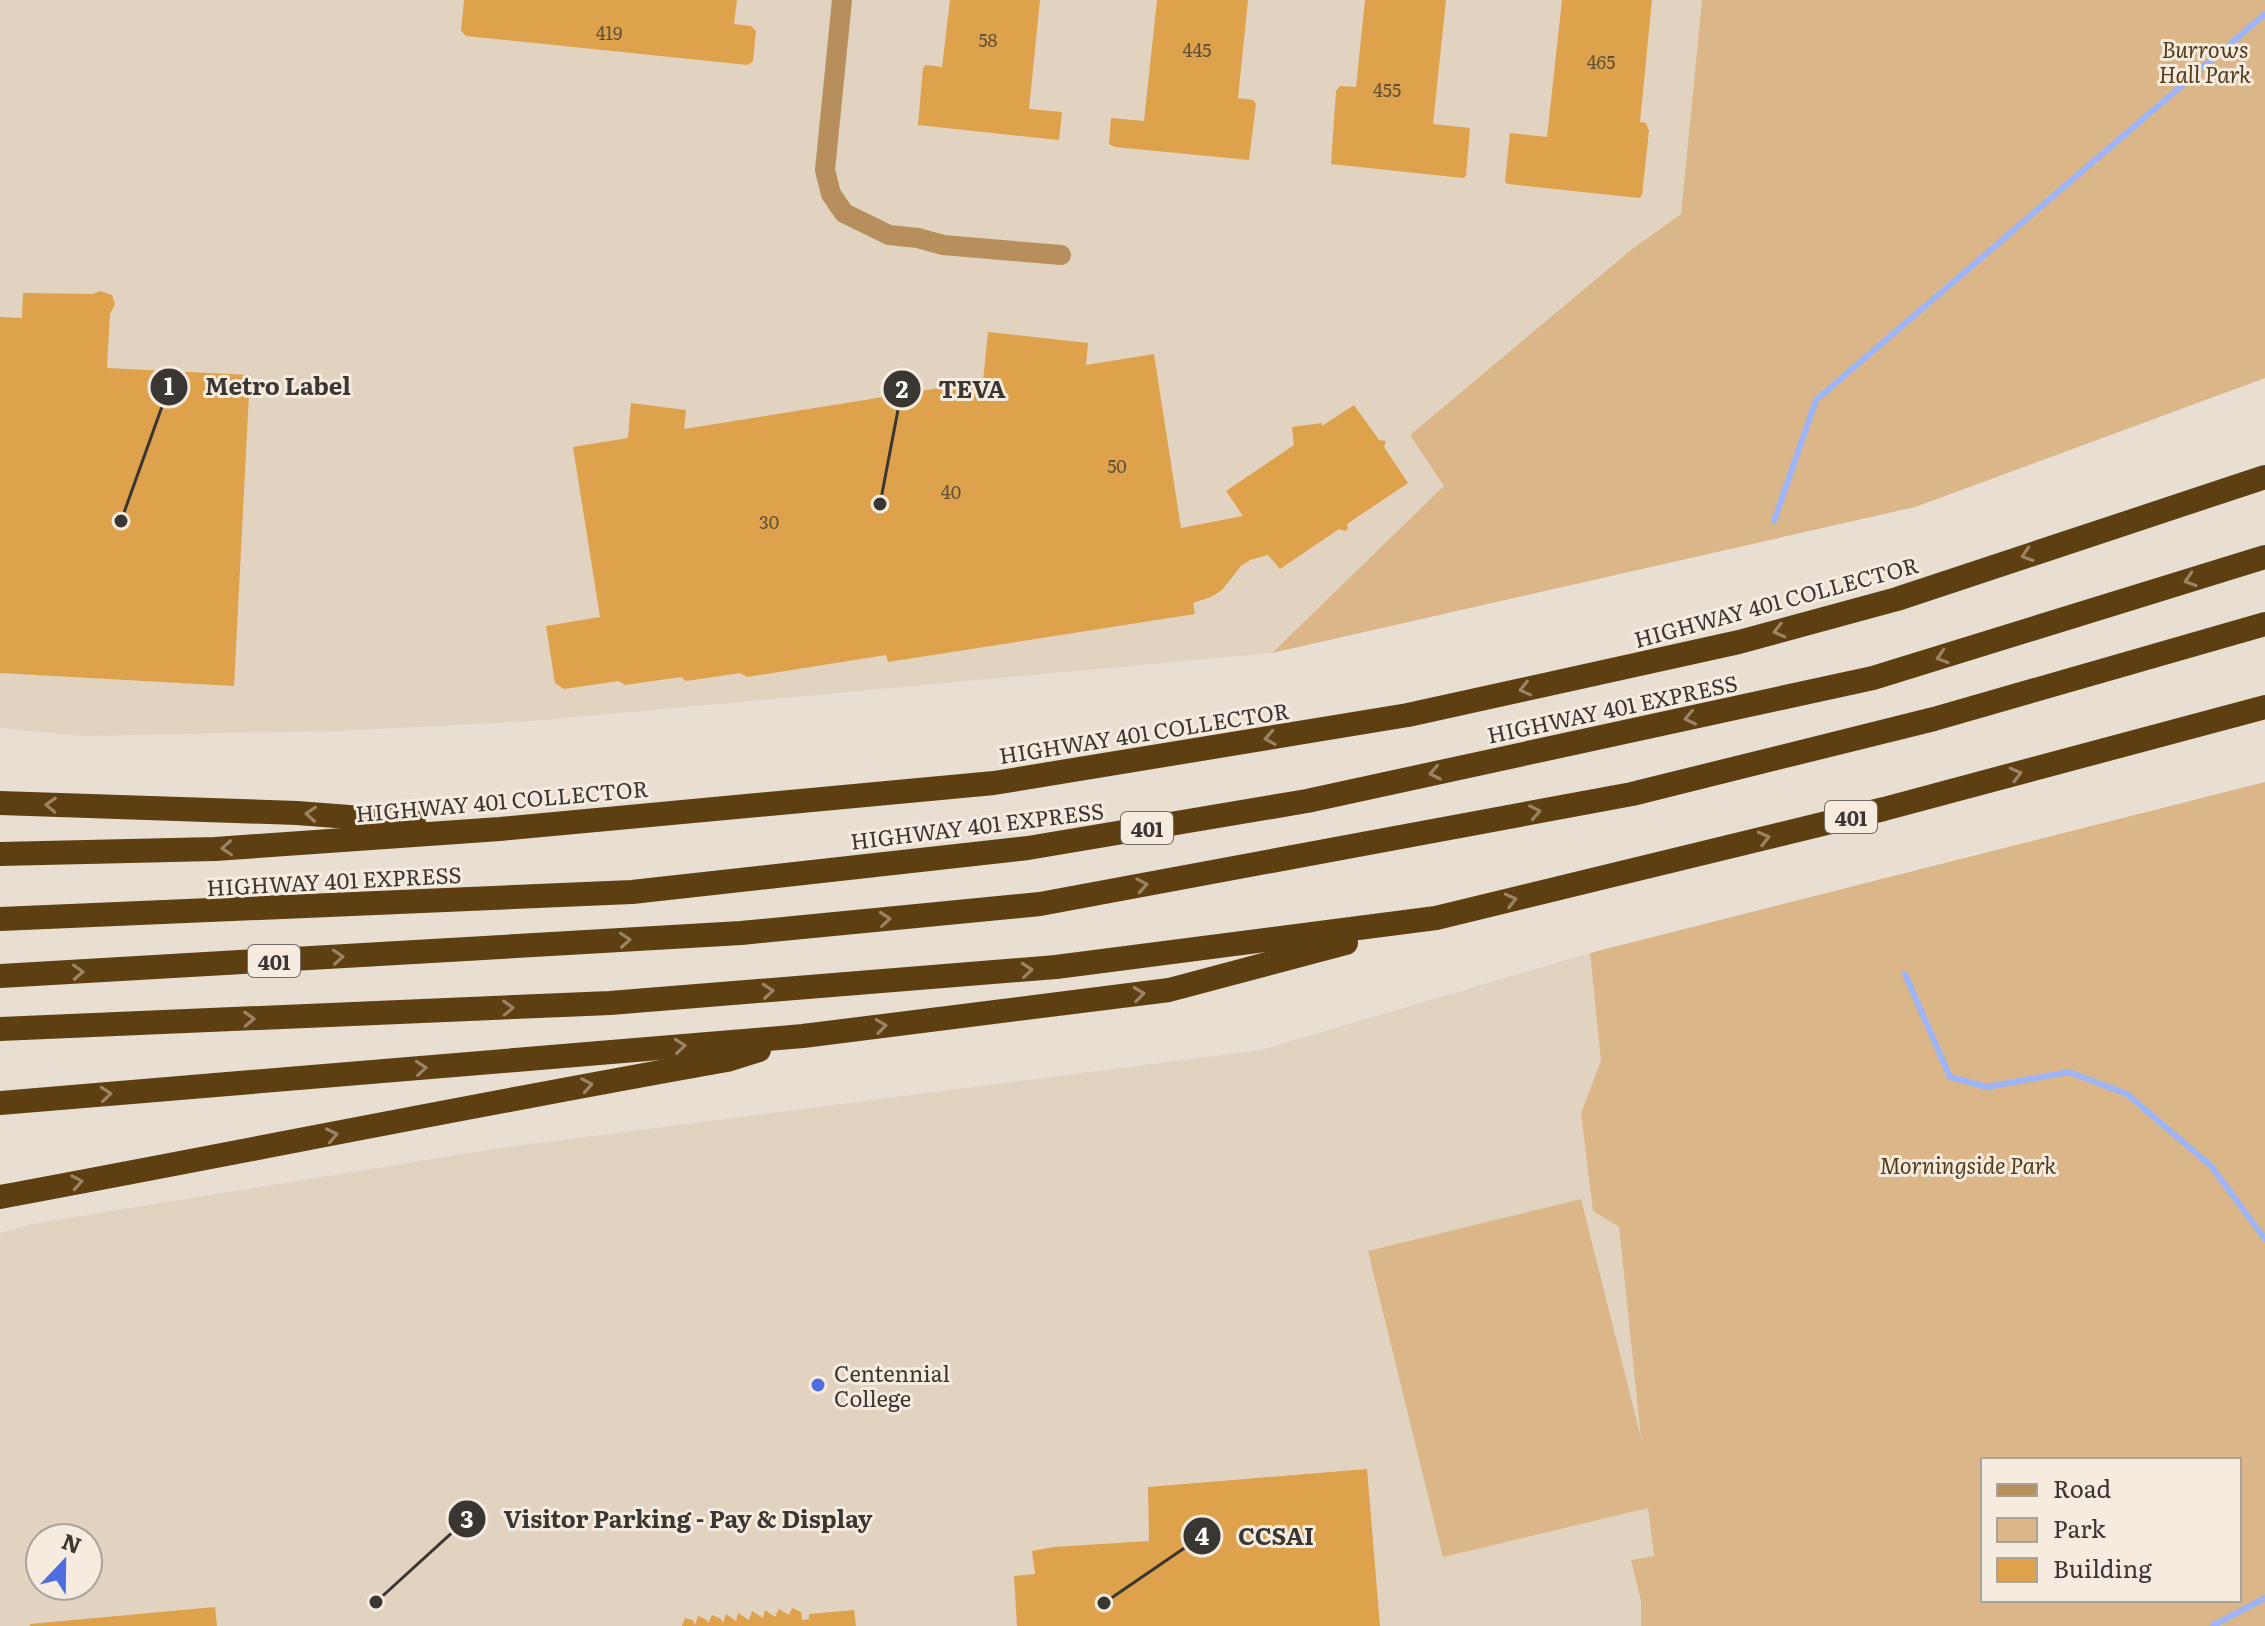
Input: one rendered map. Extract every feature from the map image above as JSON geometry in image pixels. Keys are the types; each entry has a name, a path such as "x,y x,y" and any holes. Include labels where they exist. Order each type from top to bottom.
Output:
{"highway":[{"name":"HIGHWAY 401 COLLECTOR","path":"0,854 215,849 500,829 994,783 1408,715 1739,642 1897,599 2265,477"},
{"name":"HIGHWAY 401 EXPRESS","path":"0,919 632,892 1028,848 1307,801 1873,678 2265,557"},
{"name":"401","path":"0,976 741,933 1040,904 1632,794 1934,719 2265,624"},
{"name":"401","path":"0,1029 626,1002 1056,967 1436,918 1884,809 2265,707"},
{"path":"0,803 297,813 500,829"},
{"path":"0,1103 803,1036 1169,990 1436,918"},
{"path":"0,1197 312,1139 467,1106 727,1060 803,1036"}],"street":[{"path":"842,0 825,170 831,194 844,213 889,235 943,245 1061,255"}],"shaded area":[{"path":"0,0 1702,0 1681,214 1632,249 1411,434 1445,486 1272,653 533,721 338,731 83,736 0,728"},
{"name":"Centennial College","path":"1590,953 1661,1626 0,1626 0,1233 32,1224 500,1148 1261,1050"}],"green space":[{"name":"Burrows Hall Park","path":"1702,0 2265,0 2265,378 1915,507 1272,653 1444,486 1410,435 1632,249 1681,214"},
{"name":"Morningside Park","path":"2265,782 2265,1626 1641,1626 1641,1601 1631,1560 1654,1556 1648,1508 1443,1557 1368,1251 1581,1199 1641,1438 1619,1227 1593,1211 1581,1113 1601,1061 1590,953"}],"building":[{"path":"464,0 737,0 734,24 751,26 756,31 753,61 748,65 466,36 461,31"},
{"path":"950,0 1040,0 1029,109 1062,112 1059,140 918,125 923,68 926,65 942,67"},
{"path":"1157,0 1248,0 1238,98 1253,100 1256,104 1249,160 1109,144 1111,118 1144,121"},
{"path":"1365,0 1446,0 1433,124 1470,128 1466,176 1463,178 1331,164 1336,91 1340,86 1356,87"},
{"path":"1562,0 1652,0 1640,122 1646,123 1649,131 1642,195 1639,198 1505,182 1510,133 1547,137"},
{"path":"100,291 112,295 115,304 110,314 107,368 250,375 234,686 0,673 0,317 22,318 23,293 93,294"},
{"path":"988,332 1088,343 1086,365 1154,354 1181,528 1243,516 1226,491 1294,445 1292,427 1322,423 1322,426 1354,405 1379,440 1386,441 1384,447 1408,483 1347,524 1348,529 1339,529 1280,569 1268,555 1250,560 1241,566 1222,590 1193,603 1195,614 888,662 886,655 747,677 740,673 686,681 681,677 625,685 619,681 564,689 555,683 546,626 600,617 573,447 628,438 631,403 686,410 684,429 983,381"},
{"path":"1367,1469 1380,1626 1017,1626 1014,1576 1035,1574 1032,1551 1149,1541 1148,1487"},
{"path":"215,1607 217,1626 30,1626 30,1624"},
{"path":"792,1608 801,1612 802,1620 809,1619 809,1614 854,1610 856,1626 682,1626 685,1618 693,1620 695,1625 698,1616 708,1623 712,1615 723,1623 726,1614 736,1621 738,1613 749,1620 752,1611 763,1618 765,1610 775,1617 779,1609 789,1615"}],"waterway":[{"path":"1774,521 1816,400 2265,14"},
{"path":"1905,974 1950,1077 1987,1087 2069,1072 2127,1094 2211,1166 2265,1239"},
{"path":"2212,1626 2265,1598"}],"place":[{"name":"TEVA","path":"880,504"},
{"name":"Metro Label","path":"121,521"},
{"name":"Centennial College","path":"818,1385"},
{"name":"Visitor Parking - Pay & Display","path":"376,1602"},
{"name":"CCSAI","path":"1104,1603"}]}
